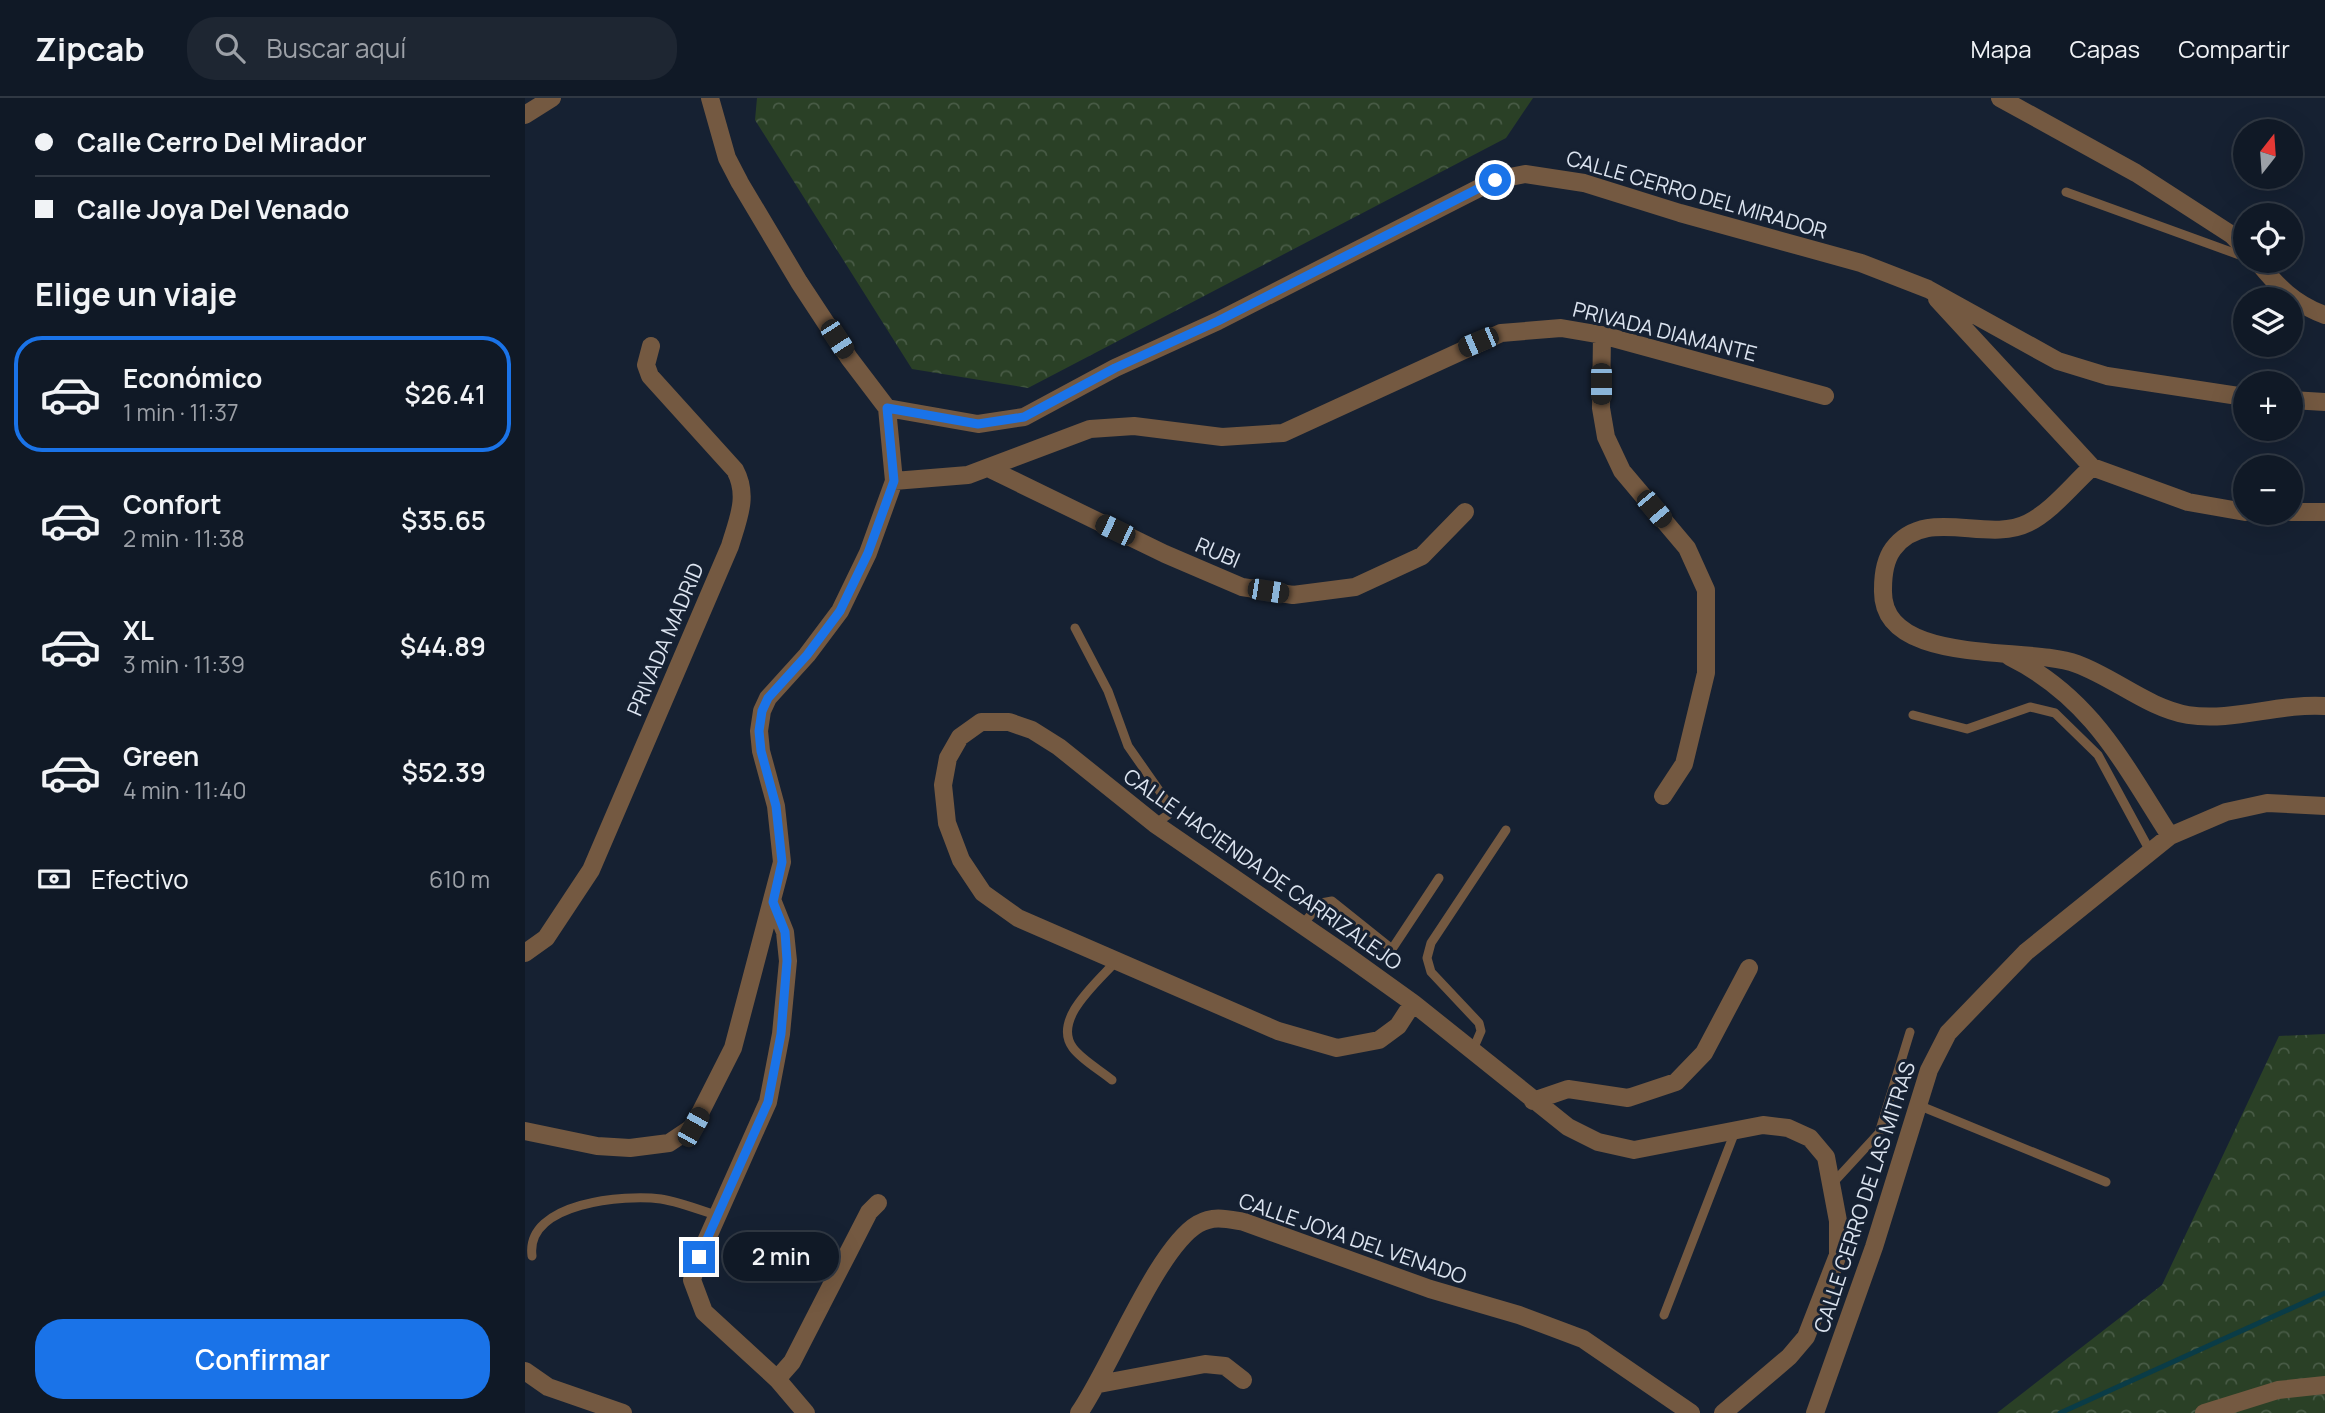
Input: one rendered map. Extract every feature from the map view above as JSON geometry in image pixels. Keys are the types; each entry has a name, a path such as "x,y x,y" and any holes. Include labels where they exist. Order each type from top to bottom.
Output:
{"street":[{"path":"525,115 552,98"},
{"path":"525,1131 597,1146 630,1148 669,1143 693,1127 733,1048 782,862 776,806 761,751 759,731 762,711 768,698 807,655 840,611 868,553 894,481 887,408 849,358 799,282 740,183 727,158 710,98"},
{"path":"2000,98 2136,173 2233,236"},
{"name":"CALLE CERRO DEL MIRADOR","path":"887,408 978,424 1024,417 1115,368 1218,321 1495,180 1525,174 1584,183 1680,214 1861,263 1928,289 2092,467"},
{"path":"2266,273 2279,289 2304,308 2325,315"},
{"path":"1928,289 2058,361 2106,376 2233,395"},
{"name":"PRIVADA DIAMANTE","path":"894,481 968,475 990,469 1090,429 1134,426 1222,437 1283,433 1501,332 1561,328 1602,335 1825,396"},
{"path":"1602,335 1601,408 1605,437 1622,471 1687,548 1706,590 1706,673 1683,764 1663,796"},
{"name":"PRIVADA MADRID","path":"525,953 546,938 591,870 730,546 743,502 742,482 736,470 650,376 646,365 651,346"},
{"path":"2303,401 2325,402"},
{"path":"2233,510 2188,502 2092,467 2028,523 2000,531 1935,526 1906,535 1892,551 1883,575 1882,602 1894,623 1918,639 1945,648 2035,654 2076,663 2156,704 2187,715 2223,716 2271,707 2325,706"},
{"name":"RUBI","path":"990,469 1164,554 1231,582 1293,595 1355,587 1422,556 1465,512"},
{"path":"2303,512 2325,512"},
{"path":"2001,652 2034,669 2074,698 2111,743 2170,836"},
{"name":"CALLE HACIENDA DE CARRIZALEJO","path":"1413,1003 1398,1026 1379,1041 1336,1048 1278,1031 1018,918 983,893 961,860 947,823 943,785 947,758 960,737 981,722 1009,722 1032,730 1059,747 1155,824 1413,1003 1568,1127 1598,1142 1635,1150 1763,1125 1788,1128 1810,1138 1826,1157 1838,1221 1838,1255 1806,1338 1789,1357 1723,1413"},
{"name":"CALLE CERRO DE LAS MITRAS","path":"1815,1413 1874,1247 1929,1070 1948,1033 2026,952 2170,836 2226,812 2267,803 2325,806"},
{"path":"773,902 785,932 787,961 781,1034 768,1102 699,1257 692,1280 704,1312 777,1379 806,1413"},
{"path":"1533,1101 1568,1089 1628,1098 1676,1082 1704,1053 1749,968"},
{"path":"777,1379 792,1362 869,1212 878,1203"},
{"name":"CALLE JOYA DEL VENADO","path":"1079,1413 1100,1384 1167,1254 1183,1234 1200,1223 1218,1217 1244,1222 1430,1289 1552,1326 1583,1339 1691,1413"},
{"path":"1100,1384 1205,1364 1225,1366 1243,1380"},
{"path":"525,1371 548,1387 623,1413"},
{"path":"2211,1412 2278,1390 2325,1385"}],"lane":[{"path":"2066,192 2233,253"},
{"path":"1075,628 1108,691 1128,746 1170,806 1169,814 1155,824"},
{"path":"1913,715 1966,729 2030,707 2055,713 2098,755 2150,851"},
{"path":"1472,1052 1481,1031 1479,1023 1431,972 1427,958 1431,943 1506,830"},
{"path":"1302,925 1321,903 1332,901 1392,948 1439,878"},
{"path":"1112,1080 1072,1047 1067,1027 1074,1010 1117,960"},
{"path":"1832,1184 1879,1133 1910,1032"},
{"path":"1918,1105 2106,1182"},
{"path":"1664,1315 1737,1128"},
{"path":"532,1256 529,1243 534,1230 562,1209 615,1198 662,1199 718,1216"}],"green space":[{"path":"757,98 1533,98 1506,138 1028,388 912,369 755,120"},
{"path":"2325,1034 2325,1413 1997,1413 2162,1285 2279,1036"}],"waterway":[{"path":"2060,1413 2325,1293"}],"route":[{"path":"699,1257 768,1102 781,1034 787,961 785,932 773,902 782,862 776,806 761,751 759,731 762,711 768,698 807,655 840,611 868,553 894,481 887,408 978,424 1024,417 1115,368 1218,321 1495,180"}]}
